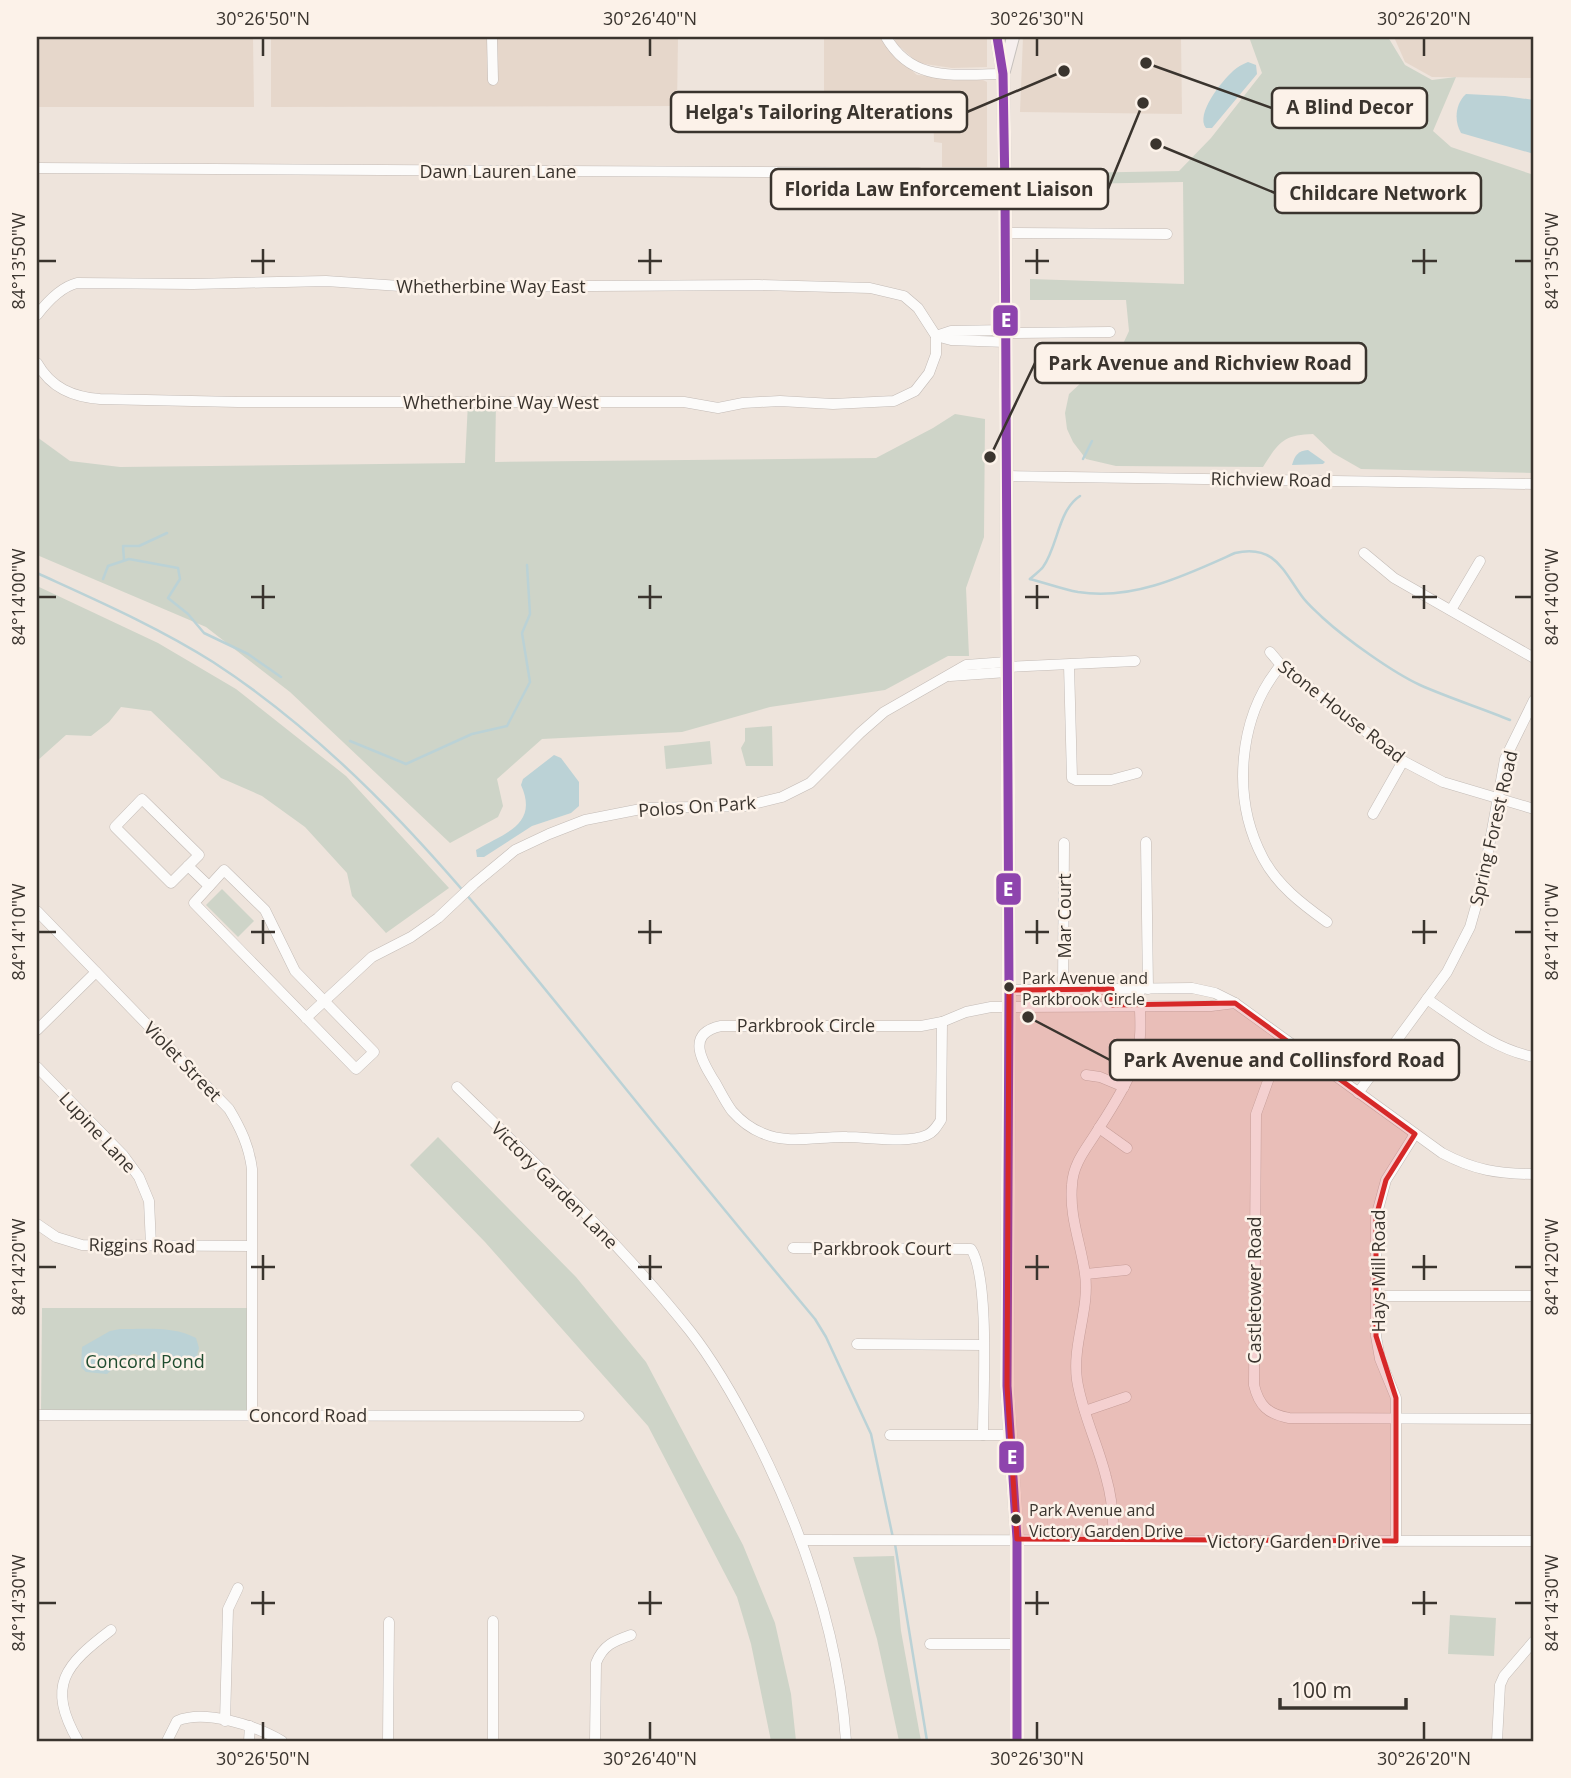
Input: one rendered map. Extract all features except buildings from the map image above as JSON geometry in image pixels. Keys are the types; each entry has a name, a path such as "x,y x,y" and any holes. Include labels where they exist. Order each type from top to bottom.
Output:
{"main road":[{"path":"997,37 1003,74 1005,185 1009,990 1006,1296 1010,1435 1017,1539 1017,1741"},
{"path":"1003,74 1013,37"}],"street":[{"path":"492,37 493,80"},
{"path":"886,37 905,60 924,71 936,74 1003,74"},
{"name":"Dawn Lauren Lane","path":"37,168 919,173 939,178 985,198 1005,199"},
{"name":"Dawn Lauren Lane","path":"957,186 1005,185"},
{"path":"1005,233 1167,234"},
{"name":"Whetherbine Way East","path":"37,315 68,285 77,283 326,281 415,287 759,285 870,288 897,293 918,308 936,336"},
{"path":"936,336 951,340 1006,335 1110,332"},
{"name":"Whetherbine Way West","path":"37,363 48,379 64,391 100,399 238,402 684,401 718,408 751,402 833,404 902,399 915,391 929,373 936,354 936,336"},
{"name":"Richview Road","path":"1007,476 1534,485"},
{"path":"1364,552 1394,578 1534,658"},
{"path":"1451,610 1480,561"},
{"name":"Stone House Road","path":"1270,652 1281,665 1403,761 1443,782 1534,809"},
{"name":"Polos On Park","path":"306,1018 372,957 424,929 515,850 585,820 646,808 745,806 782,797 814,779 884,712 946,677 1007,667 1135,661"},
{"path":"1069,665 1072,778 1111,780 1137,773"},
{"path":"1281,665 1263,690 1249,724 1244,752 1247,811 1263,858 1276,878 1293,897 1326,922"},
{"name":"Spring Forest Road","path":"1358,1093 1447,972 1470,928 1482,885 1505,759 1534,700"},
{"path":"1373,814 1403,761"},
{"path":"142,799 198,855 188,866 171,883 114,827 142,799"},
{"path":"1113,1540 1114,1515 1109,1487 1077,1378 1076,1353 1086,1275 1076,1237 1072,1181 1079,1158 1124,1087 1138,1051 1139,1005 1144,989 1146,842"},
{"name":"Mar Court","path":"1063,989 1064,843"},
{"path":"188,866 209,886"},
{"path":"224,870 265,910 295,971 324,1001 373,1052 356,1069 194,902 224,870"},
{"name":"Violet Street","path":"37,911 229,1109 242,1130 252,1169 252,1415"},
{"path":"37,1030 96,972"},
{"path":"1009,990 1192,988 1215,993 1235,1003 1442,1153 1466,1166 1490,1172 1534,1174"},
{"path":"1112,989 1112,1005"},
{"path":"1427,999 1493,1044 1513,1053 1534,1057"},
{"name":"Parkbrook Circle","path":"942,1021 941,1120 936,1128 920,1137 800,1139 780,1138 763,1133 732,1111 703,1064 699,1050 700,1039 704,1034 721,1026 920,1026 966,1012 1009,1007 1212,1006 1235,1003"},
{"name":"Castletower Road","path":"1291,1044 1269,1078 1256,1114 1254,1385 1258,1399 1265,1409 1276,1416 1396,1419"},
{"name":"Lupine Lane","path":"37,1067 123,1155 139,1177 149,1201 151,1245"},
{"path":"1086,1075 1100,1077 1124,1087"},
{"name":"Victory Garden Lane","path":"457,1087 572,1199 648,1281 692,1334 737,1402 784,1494 824,1611 839,1683 846,1741"},
{"path":"1100,1128 1127,1148"},
{"name":"Hays Mill Road","path":"1396,1541 1396,1398 1380,1359 1376,1336 1376,1217 1378,1202 1391,1168 1415,1134"},
{"name":"Riggins Road","path":"37,1224 56,1237 82,1245 251,1246"},
{"name":"Parkbrook Court","path":"793,1248 971,1249 979,1269 983,1345"},
{"path":"1086,1275 1126,1269"},
{"path":"1376,1296 1534,1296"},
{"path":"857,1343 983,1345 983,1435"},
{"path":"1085,1411 1125,1397"},
{"name":"Concord Road","path":"37,1415 579,1416"},
{"path":"1396,1419 1534,1419"},
{"path":"890,1435 1010,1435"},
{"name":"Victory Garden Drive","path":"801,1540 1534,1541"},
{"path":"225,1721 228,1609 238,1588"},
{"path":"493,1621 493,1741"},
{"path":"388,1741 389,1622"},
{"path":"78,1741 64,1713 62,1689 65,1677 84,1650 111,1630"},
{"path":"595,1741 596,1663 600,1653 608,1645 631,1635"},
{"path":"1497,1741 1500,1685 1504,1676 1534,1642"},
{"path":"930,1644 1017,1644"},
{"path":"167,1741 177,1721 196,1716 250,1726 282,1741"},
{"path":"249,1741 250,1726"}],"highlighted area":[{"path":"1112,989 1112,1005 1235,1003 1415,1134 1386,1180 1376,1217 1376,1336 1396,1398 1396,1541 1017,1539 1007,1386 1009,990"}],"shaded area":[{"path":"37,37 253,37 254,107 37,107"},
{"path":"271,37 678,37 677,106 271,107"},
{"path":"824,37 880,37 888,50 917,75 987,82 987,167 942,167 942,143 934,142 933,106 824,106"},
{"path":"894,37 987,37 987,67 952,68 918,63 896,43"},
{"path":"1023,37 1181,37 1182,114 1020,112"},
{"path":"1394,37 1534,37 1534,78 1432,77 1405,62"}],"green space":[{"path":"1249,37 1388,37 1405,65 1432,80 1456,77 1433,131 1451,147 1534,175 1534,473 1361,469 1333,453 1313,434 1288,438 1273,451 1263,467 1116,466 1086,459 1073,442 1067,429 1065,413 1069,394 1123,344 1129,331 1126,300 1030,300 1030,279 1184,284 1183,182 1020,185 1021,174 1179,171 1211,138 1262,73"},
{"path":"468,402 496,402 495,462 876,458 955,414 985,419 984,537 966,588 969,656 948,656 885,690 770,707 682,732 542,739 497,779 503,806 498,817 450,843 290,692 206,627 37,555 37,437 70,461 120,467 465,463"},
{"path":"37,586 158,643 236,689 346,776 449,888 386,933 352,896 347,873 305,827 262,796 221,778 151,711 121,707 109,722 91,736 66,735 37,761"},
{"path":"772,726 773,766 746,766 741,748 745,741 745,728"},
{"path":"710,741 712,764 666,769 664,746"},
{"path":"222,889 254,921 238,937 206,905"},
{"path":"438,1137 576,1277 646,1362 743,1545 775,1623 791,1694 796,1741 771,1741 751,1644 737,1597 648,1426 485,1242 410,1165"},
{"name":"Concord Pond","path":"42,1308 249,1308 250,1413 41,1413"},
{"path":"894,1556 901,1631 921,1741 899,1741 877,1639 853,1557"},
{"path":"1450,1615 1496,1618 1494,1656 1448,1654"}],"water":[{"path":"1248,62 1256,65 1257,74 1212,128 1206,128 1204,115 1211,98 1233,71"},
{"path":"1466,94 1534,100 1534,154 1461,133 1457,113"},
{"path":"1308,450 1325,462 1292,465 1297,454"},
{"path":"554,755 561,758 579,782 579,806 571,813 532,826 484,857 477,857 476,850 507,833 522,819 526,810 521,785 523,779"},
{"path":"169,1330 188,1334 196,1338 199,1348 195,1364 187,1366 134,1354 126,1356 107,1374 86,1372 81,1367 82,1347 110,1331"}],"waterway":[{"path":"1083,459 1092,441"},
{"path":"1030,579 1043,567 1067,510 1080,496"},
{"path":"124,560 123,546 139,546 167,533"},
{"path":"1030,579 1078,592 1119,593 1159,584 1235,553 1259,552 1276,561 1303,598 1323,618 1383,664 1420,685 1510,720"},
{"path":"103,579 108,566 129,559 178,568 180,579 168,598 188,614 204,633 248,654 281,677"},
{"path":"350,741 406,764 472,734 507,726 530,682 522,633 530,614 527,565"},
{"path":"37,573 171,637 266,699 363,783 451,877 815,1319 871,1434 893,1538"},
{"path":"895,1544 927,1741"}],"transit line":[{"name":"E","path":"997,37 1003,74 1005,190 1009,990 1007,1386 1017,1539 1017,1741"}],"place":[{"name":"A Blind Decor","path":"1146,63"},
{"name":"Helga's Tailoring Alterations","path":"1064,71"},
{"name":"Florida Law Enforcement Liaison","path":"1143,103"},
{"name":"Childcare Network","path":"1156,144"},
{"name":"Park Avenue and Richview Road","path":"990,457"},
{"name":"Park Avenue and Parkbrook Circle","path":"1009,987"},
{"name":"Park Avenue and Collinsford Road","path":"1028,1017"},
{"name":"Park Avenue and Victory Garden Drive","path":"1016,1519"}]}
